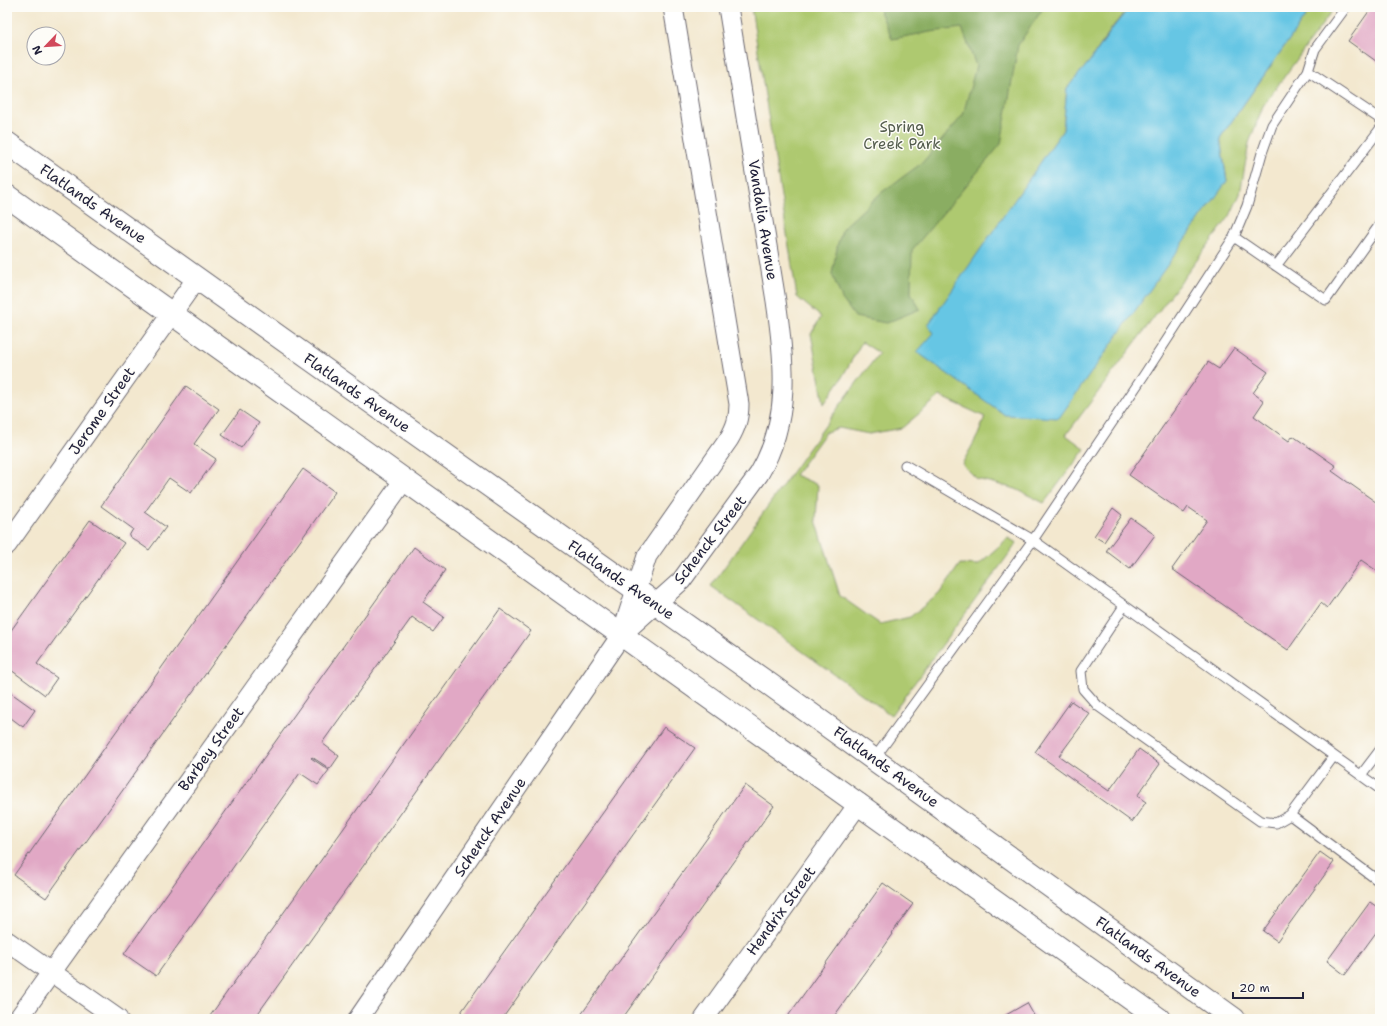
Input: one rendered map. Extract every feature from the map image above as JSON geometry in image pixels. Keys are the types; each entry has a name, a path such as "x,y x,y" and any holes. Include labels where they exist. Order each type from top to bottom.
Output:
{"main road":[{"name":"Flatlands Avenue","path":"7,143 874,759 1234,1019"},
{"path":"7,196 859,803 1159,1019"}],"street":[{"path":"622,634 647,556 723,448 738,422 739,404 673,7"},
{"name":"Vandalia Avenue","path":"728,7 779,322 784,386 777,434"},
{"name":"Jerome Street","path":"7,545 197,278"},
{"name":"Schenck Street","path":"622,634 681,581 750,487 767,460 777,434"},
{"name":"Barbey Street","path":"18,1019 404,480"},
{"name":"Schenck Avenue","path":"358,1019 622,634"},
{"name":"Hendrix Street","path":"704,1019 859,803"},
{"path":"7,941 118,1019"}],"lane":[{"path":"874,759 1033,540 1144,375 1234,237 1247,206 1262,153 1272,126 1308,71 1316,49 1346,7"},
{"path":"1308,71 1380,119"},
{"path":"1276,266 1380,129"},
{"path":"1234,237 1326,300 1380,224"},
{"path":"905,465 1033,540 1380,789"},
{"path":"1124,606 1081,671 1083,689 1098,706 1260,821 1276,823 1290,815 1334,756"},
{"path":"1361,775 1380,750"},
{"path":"1290,815 1380,882"}],"green space":[{"name":"Spring Creek Park","path":"751,7 1130,7 1114,25 1090,61 1067,88 1063,130 929,325 1227,181 1220,138 1312,7 1335,7 1263,106 1249,143 1240,194 1230,216 1066,435 1085,449 1044,503 1016,489 977,479 962,464 978,435 985,417 940,396 902,428 869,434 839,428 826,432 795,475 818,485 816,520 840,596 880,624 910,617 939,594 960,564 978,565 1008,538 1017,543 891,715 711,586 832,416 879,353 862,342 841,379 824,404 811,334 821,317 797,297"},
{"path":"878,7 1044,7 1018,45 1001,144 912,250 911,293 920,309 886,323 855,317 842,299 832,274 838,243 843,228 882,192 922,163 963,115 976,66 962,28 892,39"}],"water":[{"path":"1130,7 1312,7 1220,138 1227,181 1059,418 1005,415 917,352 934,333 928,325 1063,130 1067,88 1090,61 1115,25"}],"building":[{"path":"1372,7 1380,7 1380,64 1348,41"},
{"path":"1234,348 1268,372 1253,393 1264,401 1254,416 1289,441 1293,436 1336,466 1332,471 1380,505 1380,573 1361,560 1327,608 1321,603 1288,650 1172,569 1207,520 1188,507 1184,513 1129,475 1208,362 1219,369"},
{"path":"186,386 219,409 194,444 216,459 191,493 169,478 145,512 166,527 149,550 129,536 133,529 101,506"},
{"path":"240,410 259,423 241,448 222,435"},
{"path":"303,469 335,492 46,898 14,875"},
{"path":"1113,508 1122,515 1104,542 1094,536"},
{"path":"1131,518 1155,535 1130,569 1106,551"},
{"path":"90,520 124,543 37,664 57,678 45,695 7,667 7,636"},
{"path":"414,547 445,570 423,602 444,617 433,632 412,617 322,743 339,756 330,769 312,757 311,758 329,770 318,785 300,773 156,976 124,954"},
{"path":"500,609 531,631 254,1019 215,1019 210,1016"},
{"path":"7,690 35,710 23,727 7,715"},
{"path":"1071,701 1090,714 1059,756 1109,791 1139,749 1160,764 1137,796 1146,802 1132,822 1035,752"},
{"path":"664,727 695,748 502,1019 456,1019"},
{"path":"745,785 774,806 622,1019 578,1019"},
{"path":"1320,852 1334,862 1277,941 1263,931"},
{"path":"883,883 913,904 884,947 832,1019 786,1019"},
{"path":"1370,902 1380,909 1380,927 1345,975 1327,961"},
{"path":"1027,1003 1036,1019 999,1019"}]}
